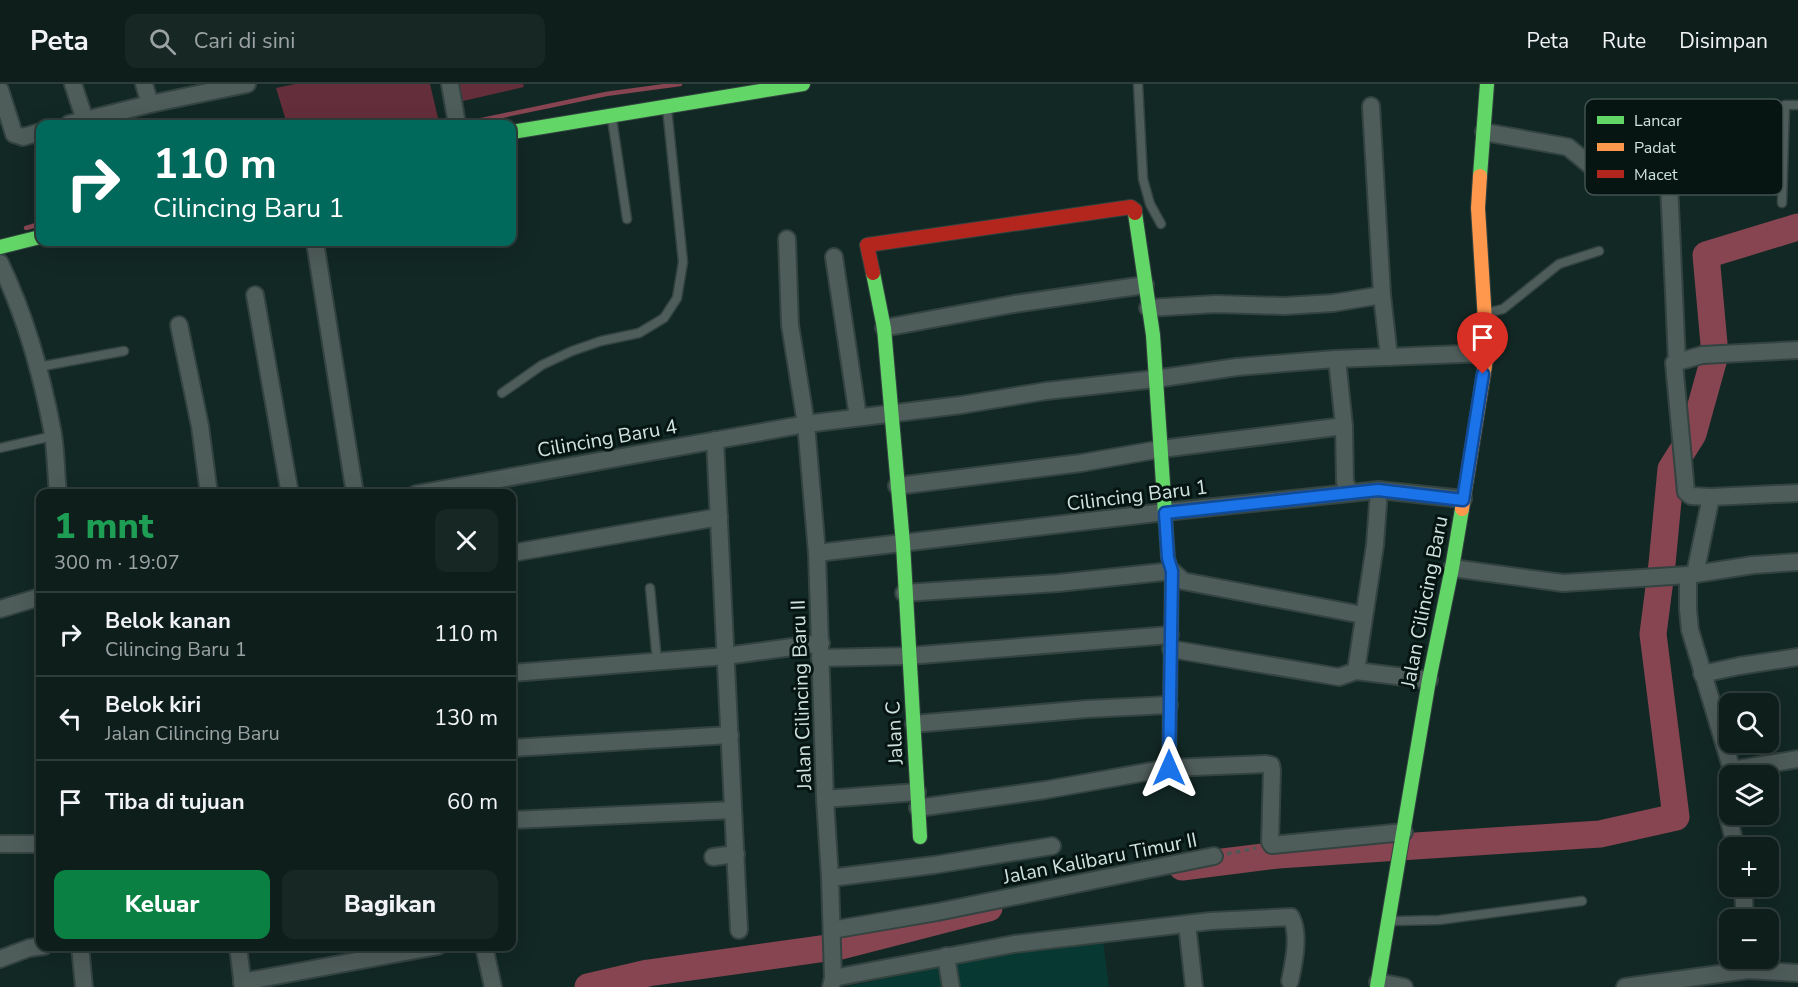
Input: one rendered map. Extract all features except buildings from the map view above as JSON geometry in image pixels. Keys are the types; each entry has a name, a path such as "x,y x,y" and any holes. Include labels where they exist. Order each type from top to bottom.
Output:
{"street":[{"path":"73,84 77,120"},
{"path":"144,84 150,104"},
{"path":"450,84 456,117"},
{"path":"516,131 803,84"},
{"name":"Jalan Cilincing Baru","path":"1377,985 1429,680 1452,568 1487,353 1478,208 1487,84"},
{"path":"85,120 241,85"},
{"path":"0,90 14,134 23,137 36,133"},
{"path":"1371,106 1382,295 1389,357"},
{"path":"1484,132 1568,147 1585,161"},
{"path":"1670,195 1677,361 1673,367 1682,433 1686,492 1691,496 1711,497 1798,493"},
{"name":"Jalan C","path":"920,837 904,593 903,544 892,413 884,328 866,246 899,239 1134,208 1145,285"},
{"path":"0,247 36,238"},
{"name":"Jalan Cilincing Baru II","path":"787,239 790,324 806,424 816,553 832,977"},
{"path":"316,246 354,489"},
{"path":"834,257 858,417"},
{"path":"0,263 16,297 38,367 53,436 58,489"},
{"path":"884,328 1014,304 1145,285 1153,335 1168,558 1172,571 1169,768"},
{"path":"255,295 289,489"},
{"path":"1148,308 1216,304 1284,306 1333,303 1382,295"},
{"path":"179,326 200,426 208,489"},
{"name":"Cilincing Baru 4","path":"444,489 806,424 961,405 1046,391 1155,379 1237,366 1487,353"},
{"path":"1677,361 1702,355 1798,354"},
{"path":"1337,359 1344,426 1345,482 1350,493"},
{"path":"897,486 1344,426"},
{"path":"715,440 739,930"},
{"path":"1356,672 1375,545 1378,490"},
{"name":"Cilincing Baru 1","path":"816,553 1378,490 1463,500"},
{"path":"1711,497 1686,575 1689,620 1729,765"},
{"path":"516,552 719,517"},
{"path":"1452,568 1563,583 1647,579 1753,565 1798,562"},
{"path":"904,593 1058,583 1172,571 1183,581 1364,615"},
{"path":"0,609 36,598"},
{"path":"516,673 821,650 908,656 1171,642 1339,677 1356,672 1429,680"},
{"path":"1702,674 1798,657"},
{"path":"914,724 1087,709 1169,705"},
{"path":"516,748 730,735"},
{"path":"1769,765 1798,759"},
{"path":"825,799 917,800 1045,790 1169,768 1271,765 1270,842 1272,844 1402,836"},
{"path":"516,820 733,810"},
{"path":"0,844 36,844"},
{"path":"830,878 934,865 1052,846"},
{"path":"713,857 736,854"},
{"name":"Jalan Kalibaru Timur II","path":"832,932 1214,856"},
{"path":"832,977 1024,943 1187,924 1291,917 1294,924 1294,960 1290,981"},
{"path":"1187,924 1194,987"},
{"path":"0,959 36,947"},
{"path":"80,951 84,987"},
{"path":"239,951 242,984 412,951"},
{"path":"485,951 493,987"},
{"path":"946,956 951,987"},
{"path":"1625,987 1721,969"},
{"path":"1776,969 1798,973"},
{"path":"1377,985 1404,987"}],"lane":[{"path":"1138,84 1143,179 1150,204 1161,224"},
{"path":"1783,170 1785,105 1798,105"},
{"path":"502,393 542,365 572,351 601,341 639,333 664,318 677,298 683,262 666,106"},
{"path":"611,115 627,219"},
{"path":"1782,195 1782,203"},
{"path":"1483,313 1503,309 1559,264 1599,251"},
{"path":"38,367 124,351"},
{"path":"0,448 53,436"},
{"path":"650,588 657,661"},
{"path":"1388,921 1439,920 1582,901"}],"path":[{"name":"Jalan Kalibaru Timur II","path":"1214,856 1272,844"}],"shaded area":[{"path":"295,84 430,84 438,118 428,120 286,120 276,88"},
{"path":"459,84 523,84 524,87 463,101"},
{"path":"1103,941 1109,987 845,987 981,958"}],"waterway":[{"path":"482,120 606,94 680,84"},
{"path":"26,228 36,225"},
{"path":"1182,867 1278,855 1600,834 1676,817 1653,634 1671,469 1693,434 1715,355 1706,255 1798,227"},
{"path":"588,987 648,973 841,946 989,908"}],"traffic: fast":[{"path":"516,131 803,84"},
{"path":"1480,176 1487,84"},
{"path":"1135,213 1153,335 1168,558 1172,571 1169,768"},
{"path":"0,247 36,238"},
{"path":"873,273 884,328 903,544 920,837"},
{"path":"1377,987 1429,680 1462,509"}],"traffic: slow":[{"path":"1462,509 1487,353 1478,208 1480,176"}],"traffic: jam":[{"path":"873,273 867,245 1131,207 1135,213"}],"route":[{"path":"1169,768 1172,571 1168,558 1165,513 1378,490 1463,500 1483,374"}]}
